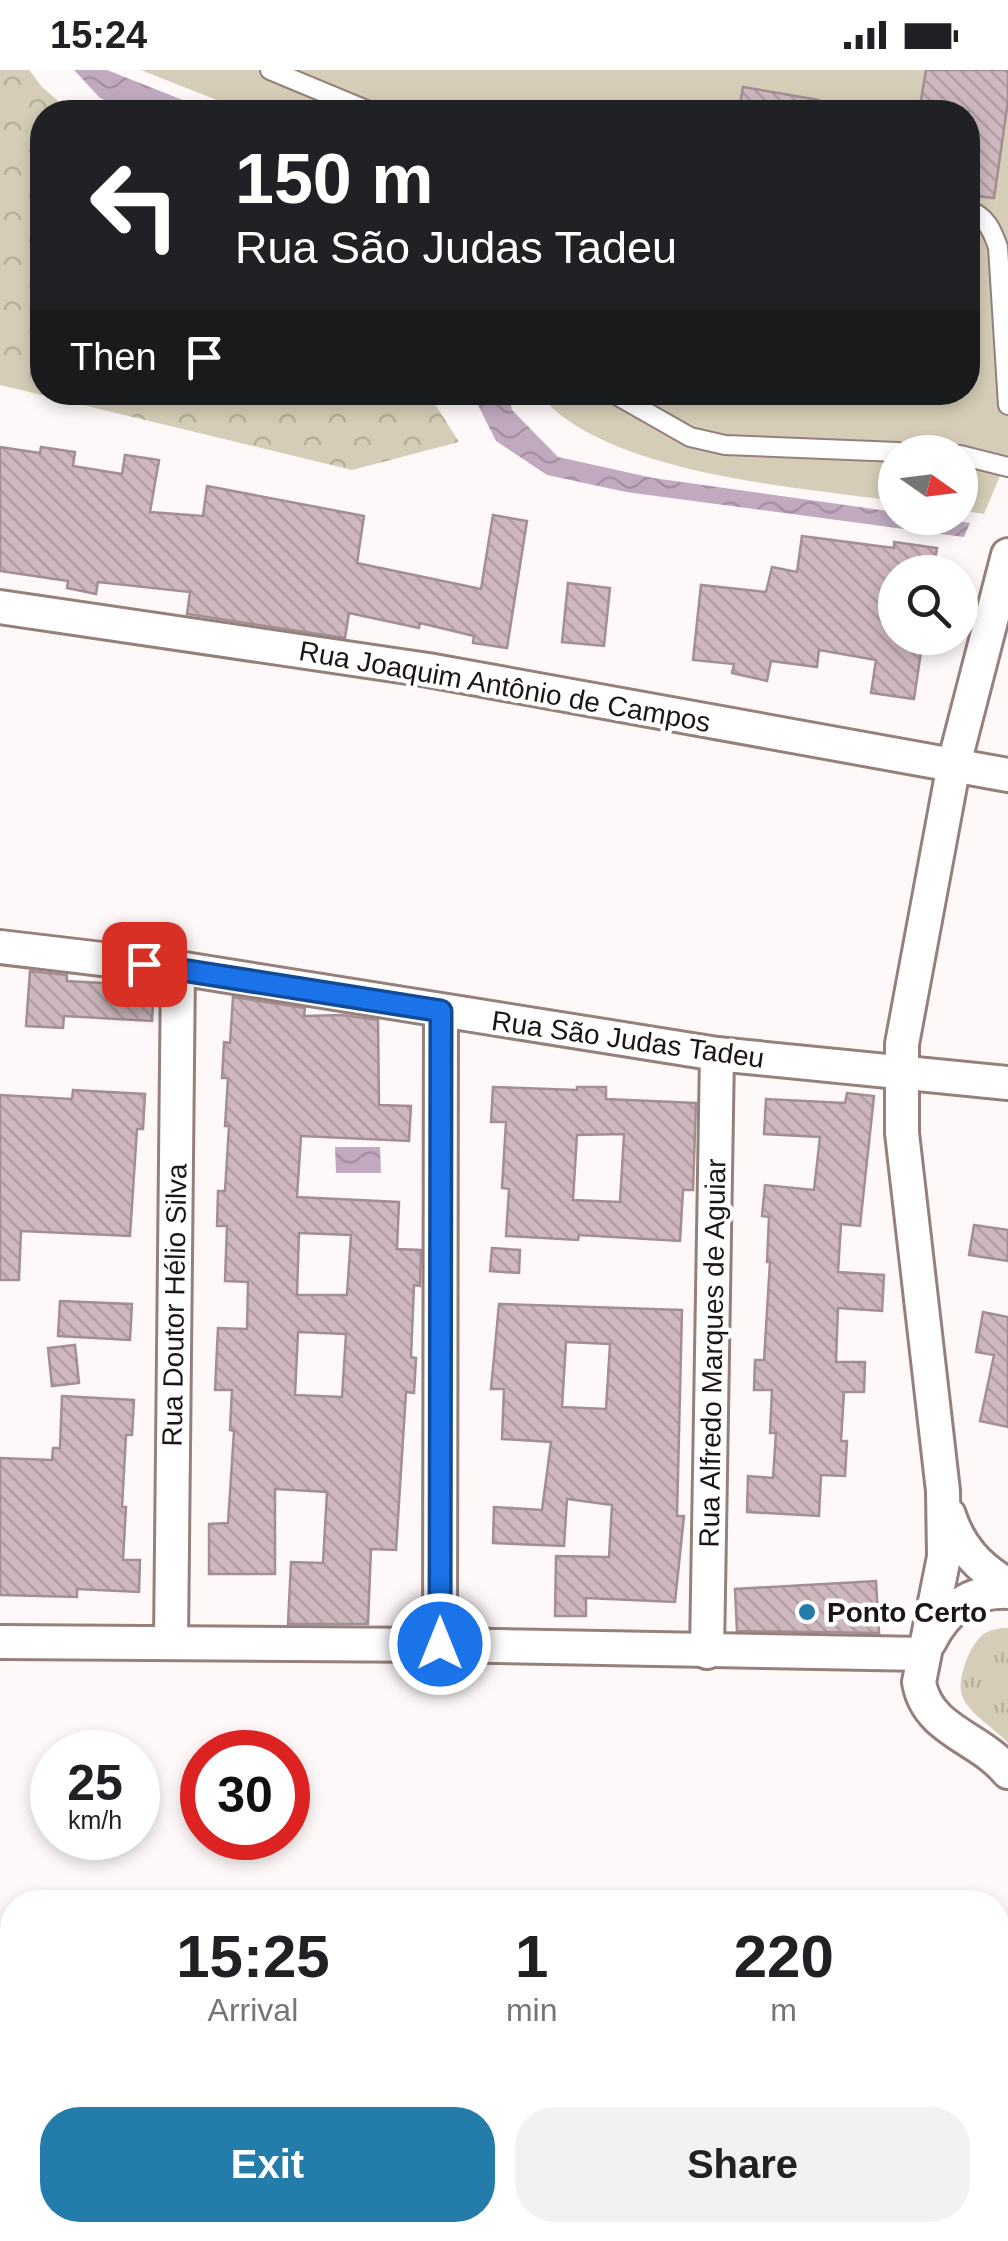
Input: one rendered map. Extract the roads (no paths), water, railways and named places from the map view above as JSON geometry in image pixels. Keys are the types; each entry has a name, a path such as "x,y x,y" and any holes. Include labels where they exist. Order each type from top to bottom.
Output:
{"street":[{"path":"1008,555 954,764 906,1016 901,1072 903,1149 943,1492 944,1557 918,1682 922,1698 942,1724 986,1752 1008,1772"},
{"name":"Rua Joaquim Antônio de Campos","path":"0,607 428,670 1008,775"},
{"name":"Rua São Judas Tadeu","path":"0,947 178,968 717,1054 1008,1083"},
{"name":"Rua Doutor Hélio Silva","path":"171,1642 178,968"},
{"path":"440,1644 441,1011"},
{"name":"Rua Alfredo Marques de Aguiar","path":"707,1652 717,1054"},
{"path":"943,1492 955,1534 965,1550 1008,1584"},
{"path":"924,1654 935,1632 960,1602 977,1594 1008,1592"},
{"path":"0,1642 440,1644 924,1654"}],"lane":[{"path":"270,70 342,100"},
{"path":"980,215 991,228 998,248 1008,405"},
{"path":"634,405 690,437 725,445 878,451"},
{"path":"978,459 1008,466"}],"water":[{"path":"74,70 107,70 183,100 105,100"},
{"path":"478,405 511,405 558,457 653,478 878,510 878,526 626,492 547,475 496,441"},
{"path":"335,1147 380,1147 381,1173 336,1173"}],"place":[{"name":"Ponto Certo","path":"807,1612"}]}
